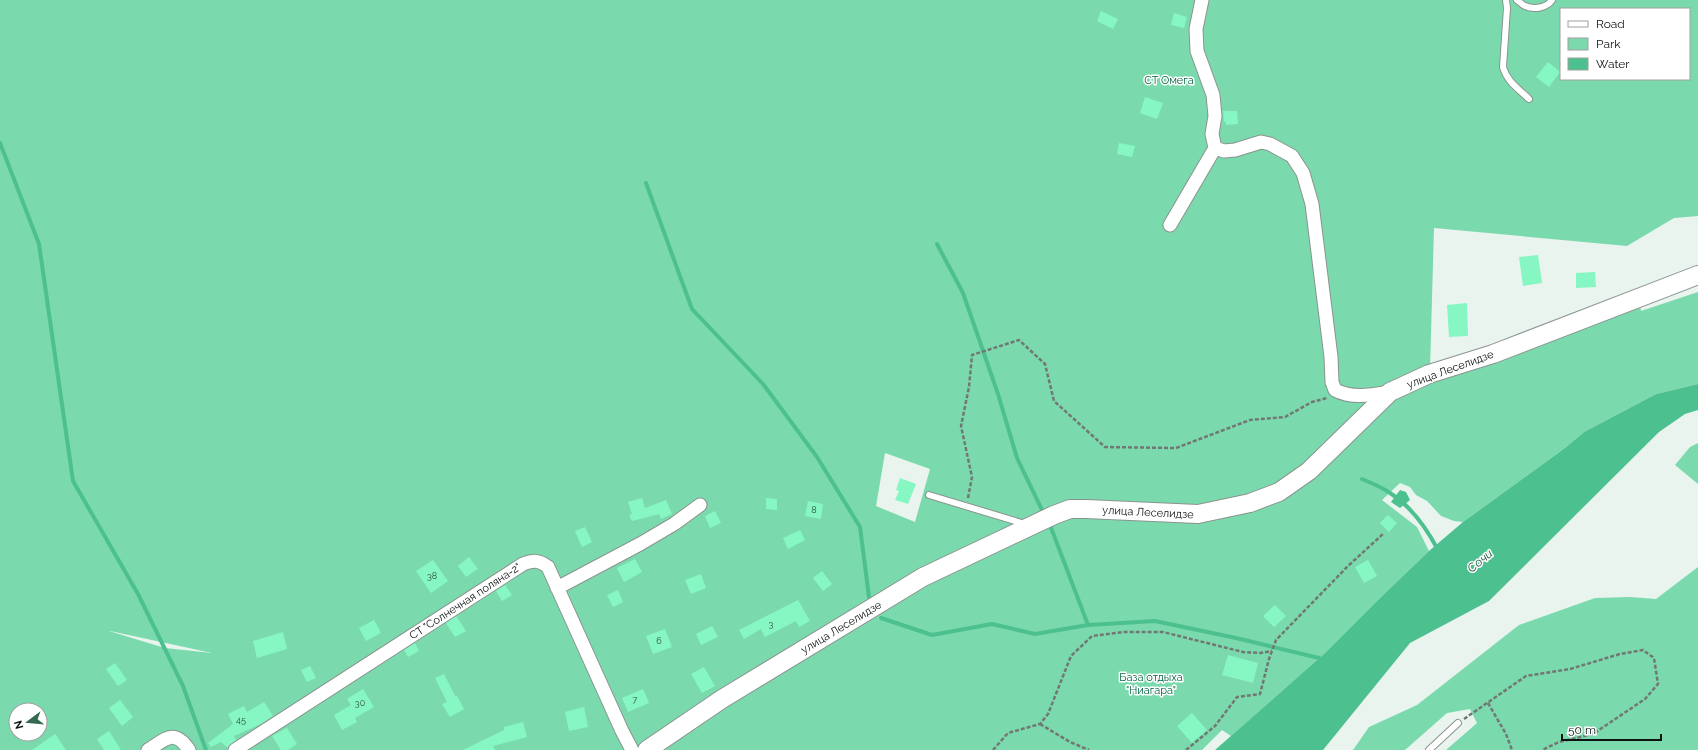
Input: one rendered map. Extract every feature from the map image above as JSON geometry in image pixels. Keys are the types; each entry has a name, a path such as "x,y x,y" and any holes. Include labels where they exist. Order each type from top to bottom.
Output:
{"street":[{"path":"1170,225 1215,148 1212,134 1215,116 1213,95 1197,51 1196,29 1202,0"},
{"path":"1215,148 1224,151 1235,150 1261,142 1270,144 1292,156 1302,173 1312,204 1331,357 1332,382 1335,390 1343,395 1370,396 1390,392"},
{"name":"улица Леселидзе","path":"647,750 722,699 923,577 1054,515 1070,509 1198,514 1250,503 1279,492 1309,471 1390,392 1429,374 1493,354 1698,274"},
{"path":"557,588 646,541 674,524 700,505"},
{"name":"СТ \"Солнечная поляна-2\"","path":"235,750 523,564 534,560 541,561 548,567 632,750"},
{"path":"148,750 167,738 176,737 182,740 189,750"}],"lane":[{"path":"1506,0 1507,8 1503,67 1505,75 1510,82 1529,99"},
{"path":"1517,0 1525,6 1538,8 1548,4 1552,0"},
{"path":"929,495 1031,526"},
{"path":"1429,750 1458,723"}],"path":[{"path":"967,507 972,477 961,426 969,387 972,355 1018,340 1045,364 1054,401 1105,447 1176,448 1250,420 1285,417 1312,402 1343,395"},
{"path":"1186,750 1215,726 1237,697 1260,694 1276,640 1348,566 1383,534"},
{"path":"993,750 1008,734 1040,724 1048,714 1071,656 1092,636 1124,632 1163,632 1243,652 1260,653 1272,651"},
{"path":"1458,723 1526,676 1570,669 1620,654 1643,650 1654,658 1658,684 1645,699 1593,734 1559,742 1542,750"},
{"path":"1488,703 1506,734 1512,750"},
{"path":"1040,724 1070,742 1089,750"}],"green space":[{"path":"0,0 1698,0 1698,216 1674,218 1627,246 1434,228 1430,369 1638,295 1641,311 1698,292 1698,384 1656,394 1584,432 1565,448 1463,522 1454,521 1441,516 1427,501 1416,495 1410,487 1400,483 1382,500 1417,527 1429,551 1325,653 1231,736 1222,730 1202,750 0,750","holes":["885,453 930,469 915,522 876,506","109,631 212,653 165,648"]},
{"path":"1698,443 1698,484 1675,465 1690,447"},
{"path":"1698,567 1698,750 1446,750 1477,723 1470,709 1447,713 1405,750 1353,750 1369,727 1417,705 1519,625 1595,598 1630,597 1656,599"}],"water":[{"name":"Сочи","path":"1698,384 1698,410 1685,414 1659,432 1489,601 1410,643 1323,750 1215,750 1325,653 1429,551 1463,522 1565,448 1584,432 1656,394"},
{"path":"1400,490 1406,492 1410,500 1400,508 1391,502"}],"building":[{"path":"1101,11 1118,19 1113,29 1097,21"},
{"path":"1174,13 1187,17 1184,28 1171,25"},
{"path":"1548,62 1560,72 1549,87 1536,77"},
{"path":"1145,97 1163,103 1157,119 1140,113"},
{"path":"1223,111 1237,111 1238,124 1226,125 1226,122 1224,122"},
{"path":"1119,143 1135,146 1132,157 1117,154"},
{"path":"1538,255 1542,283 1523,286 1519,257"},
{"path":"1595,272 1596,287 1576,288 1576,273"},
{"path":"1467,303 1468,336 1449,337 1447,305"},
{"path":"900,478 916,484 908,504 895,500 899,491 896,490"},
{"path":"642,498 645,508 666,500 672,514 661,519 659,514 632,521 629,515 632,514 628,502"},
{"path":"766,498 777,499 777,510 766,509"},
{"path":"808,501 823,504 821,519 805,516"},
{"path":"715,511 721,523 710,528 705,516"},
{"path":"1388,515 1397,523 1389,532 1380,523"},
{"path":"585,527 592,542 582,547 575,531"},
{"path":"800,530 805,540 788,549 783,538"},
{"path":"469,557 478,569 466,577 458,566"},
{"path":"635,559 642,572 624,582 617,568"},
{"path":"433,560 448,581 431,593 416,571"},
{"path":"1368,560 1377,576 1364,583 1355,567"},
{"path":"822,571 832,584 823,591 813,578"},
{"path":"701,574 706,588 691,594 685,580"},
{"path":"505,585 512,595 502,601 496,591"},
{"path":"618,590 623,602 613,607 607,595"},
{"path":"798,600 810,621 799,627 796,621 765,637 761,629 744,639 739,630"},
{"path":"1275,605 1286,616 1274,627 1263,616"},
{"path":"456,616 466,631 455,637 446,623"},
{"path":"374,620 381,633 366,641 359,628"},
{"path":"712,626 718,637 701,645 696,634"},
{"path":"665,629 672,647 653,654 646,636"},
{"path":"283,632 287,649 257,658 253,641"},
{"path":"415,643 419,651 408,657 404,650"},
{"path":"1228,655 1258,663 1253,683 1222,675"},
{"path":"115,663 127,680 118,686 106,669"},
{"path":"310,666 316,678 307,682 301,670"},
{"path":"704,667 715,686 702,693 691,674"},
{"path":"444,674 455,696 457,696 464,709 450,717 442,704 447,702 435,678"},
{"path":"363,689 374,707 355,718 357,722 342,730 334,715 351,705 347,699"},
{"path":"643,689 649,703 628,712 622,698"},
{"path":"120,700 133,717 122,726 109,708"},
{"path":"264,702 273,716 261,724 234,736 236,740 228,748 221,742 211,747 208,743 233,724 228,714 244,706 247,712"},
{"path":"584,707 588,727 569,731 565,712"},
{"path":"1192,713 1207,730 1192,743 1177,726"},
{"path":"523,722 527,737 493,746 495,750 463,750 504,730 504,727"},
{"path":"287,728 297,744 288,750 281,750 272,736"},
{"path":"109,731 121,750 104,750 97,739"},
{"path":"55,734 66,750 32,750 44,742 48,742 48,739"}],"waterway":[{"path":"0,143 39,244 73,481 138,594 183,686 206,750"},
{"path":"646,183 692,309 763,384 817,457 860,527 869,597"},
{"path":"937,244 963,293 998,394 1017,458 1043,512"},
{"path":"1362,479 1384,489 1412,511 1429,533 1438,550"},
{"path":"1050,525 1088,625"},
{"path":"881,618 932,635 992,624 1035,634 1088,625 1155,621 1236,638 1319,658"}],"park label":[{"name":"СТ Омега","path":"1169,80"},
{"name":"База отдыха \"Ниагара\"","path":"1151,683"}]}
